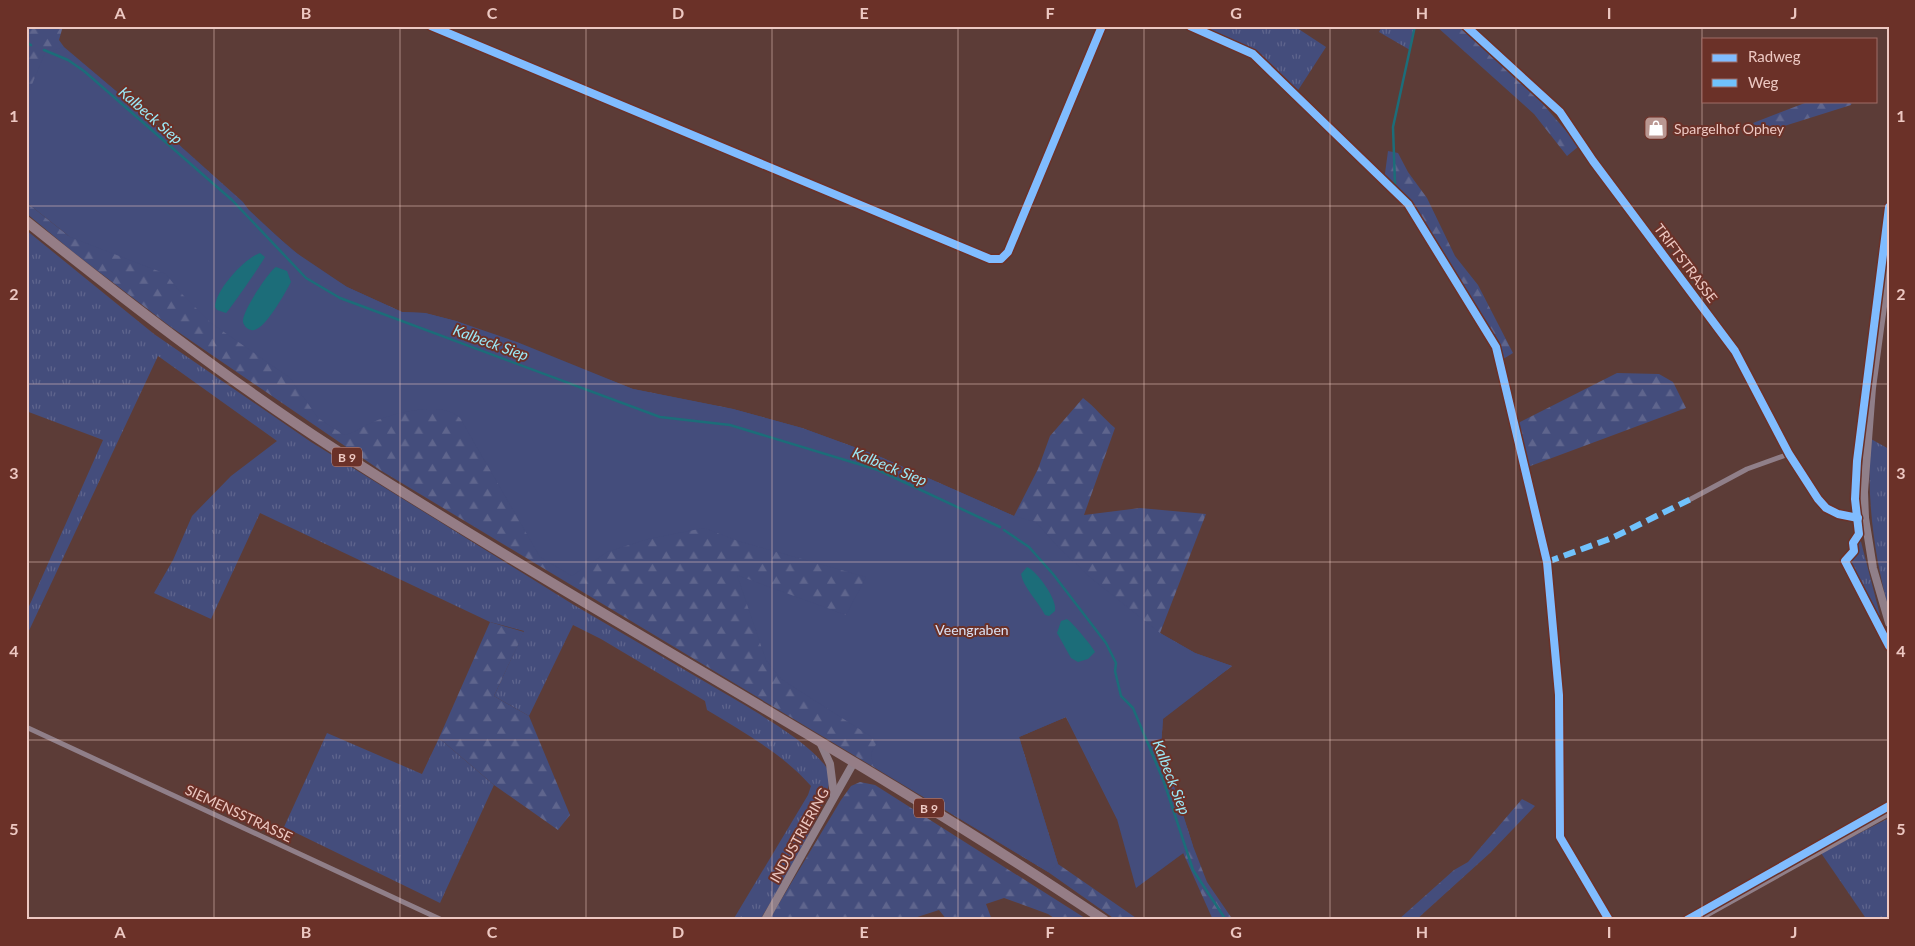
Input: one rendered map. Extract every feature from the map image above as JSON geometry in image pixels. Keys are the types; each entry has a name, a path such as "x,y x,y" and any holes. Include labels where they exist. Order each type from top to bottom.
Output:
{"main road":[{"name":"B 9","path":"26,221 146,317 207,362 330,446 427,507 854,762 1104,920"}],"street":[{"name":"TRIFTSTRASSE","path":"1466,26 1560,112 1593,161 1735,350 1790,454 1826,508 1838,514 1865,518"},
{"path":"1889,262 1864,476 1865,518 1873,568 1889,623"},
{"path":"1691,499 1747,469 1790,454"},
{"name":"SIEMENSSTRASSE","path":"26,727 442,920"},
{"path":"820,742 830,764 834,796"},
{"name":"INDUSTRIERING","path":"765,920 854,762"},
{"path":"1695,920 1889,812"}],"green space":[{"name":"Veengraben","path":"26,26 63,26 59,40 64,47 167,134 243,202 253,216 313,267 347,287 402,312 425,313 456,321 633,389 733,409 802,428 876,455 1014,516 1038,469 1050,436 1083,398 1115,428 1084,515 1140,508 1206,514 1160,633 1195,653 1232,666 1163,718 1161,746 1193,846 1207,882 1233,920 1213,920 1156,792 1117,819 1066,717 1019,737 1058,864 1139,920 1116,920 1048,872 380,470 171,327 73,252 26,213 26,202 70,237 26,188"},
{"path":"1190,26 1294,26 1326,47 1295,95 1253,54"},
{"path":"1382,26 1415,26 1410,50 1379,32"},
{"path":"1436,26 1458,26 1542,103 1579,146 1567,156 1534,114"},
{"name":"Veengraben","path":"63,47 167,134 292,250 347,287 402,312 425,313 456,321 517,342 633,389 733,409 802,428 876,455 1014,516 1036,522 1058,547 1091,578 1160,633 1195,653 1232,666 1163,719 1161,746 1193,846 1136,888 1117,819 1066,717 1019,737 1058,864 1048,872 873,766 871,753 878,741 781,679 766,660 737,575 846,615 866,577 738,541 704,528 648,539 607,552 572,576 540,557 460,418 452,413 430,409 405,412 382,419 344,435 318,418 290,378 211,323 180,292 166,274 70,237 26,202 26,99 45,53"},
{"path":"1807,102 1852,102 1851,105 1762,133 1753,123"},
{"path":"1388,151 1398,153 1408,172 1427,198 1455,256 1478,285 1513,353 1500,361 1496,347 1408,204 1384,181"},
{"path":"26,230 154,334 311,442 574,605 757,713 815,754 829,772 829,783 824,800 803,845 760,920 733,920 808,795 811,786 800,774 775,754 707,710 705,701 601,639 573,625 529,716 494,696 524,631 490,622 260,513 211,619 154,593 173,560 192,516 231,476 277,441 158,356 26,637 26,613 103,440 26,411"},
{"path":"1617,373 1659,374 1673,382 1686,408 1525,468 1514,425"},
{"path":"1871,439 1889,449 1889,611 1879,569 1872,525"},
{"path":"1859,534 1880,615 1873,618 1845,561 1854,552 1853,543"},
{"path":"490,622 524,632 494,696 529,716 570,815 558,830 494,785 439,738"},
{"path":"327,733 422,774 439,738 494,785 440,903 284,827"},
{"path":"860,782 875,785 1088,920 1057,920 1048,914 1004,898 986,904 992,920 947,920 939,910 908,920 769,920 841,800 851,786"},
{"path":"1522,799 1535,806 1490,853 1416,920 1398,920 1454,870 1468,862"},
{"path":"1889,818 1889,920 1867,920 1821,853"}],"shaded area":[{"path":"260,253 265,257 226,313 217,310 215,307 216,300 225,284 239,268"},
{"path":"276,267 287,271 291,282 267,319 256,330 250,330 243,322 246,310 262,284"},
{"path":"1027,567 1036,574 1050,593 1055,611 1049,616 1045,615 1022,579 1021,574"},
{"path":"1067,619 1095,652 1088,659 1078,662 1071,658 1057,633 1061,621"}],"waterway":[{"path":"1395,184 1393,127 1415,26"},
{"name":"Kalbeck Siep","path":"26,42 31,45"},
{"name":"Kalbeck Siep","path":"44,50 68,60 84,71 232,200 306,278 340,298 660,417 730,425 878,470 1000,527"},
{"name":"Kalbeck Siep","path":"1004,530 1029,547 1053,574 1106,643 1116,663 1115,671 1121,696 1133,708 1164,782 1193,870 1226,920"}],"marked path":[{"path":"1547,562 1612,538 1691,499"}],"cycle path":[{"path":"431,26 990,259 1001,259 1008,252 1102,26"},
{"path":"1190,26 1253,54 1408,204 1496,347 1547,562 1559,695 1560,837 1609,920"},
{"path":"1466,26 1560,112 1593,161 1735,351 1789,454 1818,499 1826,508 1838,514 1858,518"},
{"path":"1889,207 1857,461 1855,499 1859,534 1853,543 1854,551 1845,561 1889,646"},
{"path":"1687,920 1889,806"}],"place":[{"name":"Spargelhof Ophey","path":"1656,128"}]}
